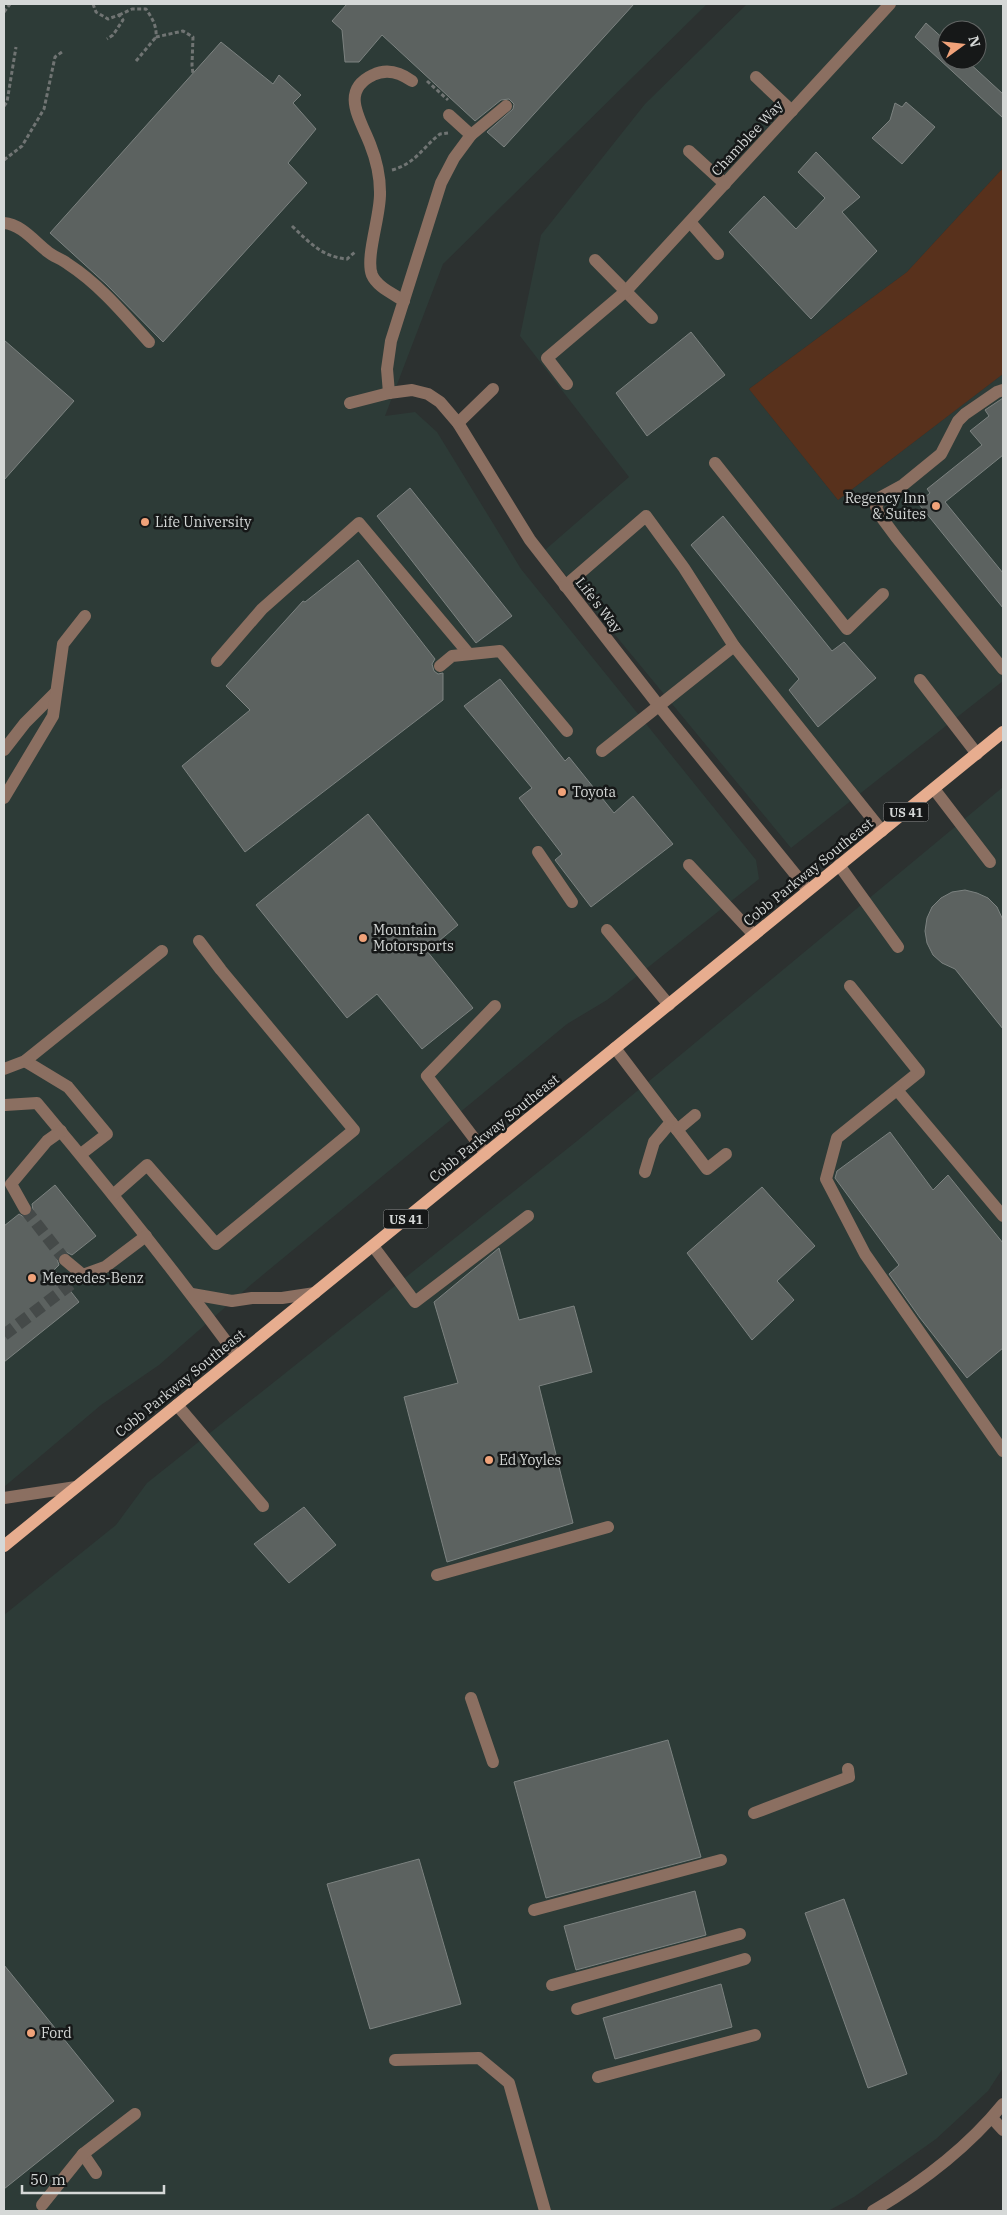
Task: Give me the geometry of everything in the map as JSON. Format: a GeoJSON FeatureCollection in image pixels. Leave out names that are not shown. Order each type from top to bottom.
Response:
{"type":"FeatureCollection","features":[{"type":"Feature","properties":{"kind":"main road","name":"Cobb Parkway Southeast"},"geometry":{"type":"LineString","coordinates":[[4,1544],[1003,732]]}},
{"type":"Feature","properties":{"kind":"street","name":"Chamblee Way"},"geometry":{"type":"LineString","coordinates":[[567,384],[547,358],[626,291],[890,4]]}},
{"type":"Feature","properties":{"kind":"street"},"geometry":{"type":"LineString","coordinates":[[404,301],[375,280],[370,266],[379,212],[380,191],[378,172],[371,146],[355,111],[357,91],[364,82],[380,73],[400,74],[412,81]]}},
{"type":"Feature","properties":{"kind":"street"},"geometry":{"type":"LineString","coordinates":[[756,77],[792,111]]}},
{"type":"Feature","properties":{"kind":"street"},"geometry":{"type":"LineString","coordinates":[[389,393],[387,369],[391,341],[441,183],[468,134],[506,106]]}},
{"type":"Feature","properties":{"kind":"street"},"geometry":{"type":"LineString","coordinates":[[449,116],[468,134]]}},
{"type":"Feature","properties":{"kind":"street"},"geometry":{"type":"LineString","coordinates":[[689,151],[725,184]]}},
{"type":"Feature","properties":{"kind":"street"},"geometry":{"type":"LineString","coordinates":[[690,222],[718,254]]}},
{"type":"Feature","properties":{"kind":"street"},"geometry":{"type":"LineString","coordinates":[[4,223],[19,228],[48,253],[67,262],[116,304],[149,342]]}},
{"type":"Feature","properties":{"kind":"street"},"geometry":{"type":"LineString","coordinates":[[595,260],[652,318]]}},
{"type":"Feature","properties":{"kind":"street"},"geometry":{"type":"LineString","coordinates":[[458,423],[493,389]]}},
{"type":"Feature","properties":{"kind":"street","name":"Life's Way"},"geometry":{"type":"LineString","coordinates":[[350,403],[389,393],[412,390],[428,394],[440,402],[458,423],[530,540],[659,706],[808,890]]}},
{"type":"Feature","properties":{"kind":"street"},"geometry":{"type":"LineString","coordinates":[[1003,390],[964,414],[958,421],[941,454],[902,485],[881,498],[876,507],[896,537],[1003,669]]}},
{"type":"Feature","properties":{"kind":"street"},"geometry":{"type":"LineString","coordinates":[[715,463],[847,629],[883,594]]}},
{"type":"Feature","properties":{"kind":"street"},"geometry":{"type":"LineString","coordinates":[[565,586],[646,516],[684,568],[734,646],[882,831]]}},
{"type":"Feature","properties":{"kind":"street"},"geometry":{"type":"LineString","coordinates":[[217,661],[262,609],[359,523],[469,654]]}},
{"type":"Feature","properties":{"kind":"street"},"geometry":{"type":"LineString","coordinates":[[4,798],[53,716],[63,644],[85,616]]}},
{"type":"Feature","properties":{"kind":"street"},"geometry":{"type":"LineString","coordinates":[[602,751],[734,646]]}},
{"type":"Feature","properties":{"kind":"street"},"geometry":{"type":"LineString","coordinates":[[440,666],[452,656],[500,651],[567,731]]}},
{"type":"Feature","properties":{"kind":"street"},"geometry":{"type":"LineString","coordinates":[[920,680],[977,754]]}},
{"type":"Feature","properties":{"kind":"street"},"geometry":{"type":"LineString","coordinates":[[4,750],[25,723],[56,692]]}},
{"type":"Feature","properties":{"kind":"street"},"geometry":{"type":"LineString","coordinates":[[934,789],[990,862]]}},
{"type":"Feature","properties":{"kind":"street"},"geometry":{"type":"LineString","coordinates":[[538,852],[572,902]]}},
{"type":"Feature","properties":{"kind":"street"},"geometry":{"type":"LineString","coordinates":[[688,865],[754,935]]}},
{"type":"Feature","properties":{"kind":"street"},"geometry":{"type":"LineString","coordinates":[[839,865],[898,947]]}},
{"type":"Feature","properties":{"kind":"street"},"geometry":{"type":"LineString","coordinates":[[607,930],[669,1005]]}},
{"type":"Feature","properties":{"kind":"street"},"geometry":{"type":"LineString","coordinates":[[113,1195],[147,1165],[216,1244],[354,1130],[199,941]]}},
{"type":"Feature","properties":{"kind":"street"},"geometry":{"type":"LineString","coordinates":[[4,1069],[25,1061],[162,951]]}},
{"type":"Feature","properties":{"kind":"street"},"geometry":{"type":"LineString","coordinates":[[850,986],[919,1072],[837,1138],[826,1179],[865,1254],[1003,1452]]}},
{"type":"Feature","properties":{"kind":"street"},"geometry":{"type":"LineString","coordinates":[[486,1154],[427,1076],[496,1006]]}},
{"type":"Feature","properties":{"kind":"street"},"geometry":{"type":"LineString","coordinates":[[615,1048],[707,1169],[726,1154]]}},
{"type":"Feature","properties":{"kind":"street"},"geometry":{"type":"LineString","coordinates":[[25,1061],[68,1087],[107,1134],[81,1154]]}},
{"type":"Feature","properties":{"kind":"street"},"geometry":{"type":"LineString","coordinates":[[897,1090],[1003,1216]]}},
{"type":"Feature","properties":{"kind":"street"},"geometry":{"type":"LineString","coordinates":[[5,1105],[37,1103],[81,1154],[192,1294],[237,1356]]}},
{"type":"Feature","properties":{"kind":"street"},"geometry":{"type":"LineString","coordinates":[[645,1172],[654,1142],[674,1126],[695,1115]]}},
{"type":"Feature","properties":{"kind":"street"},"geometry":{"type":"LineString","coordinates":[[25,1209],[11,1184],[47,1141],[61,1131]]}},
{"type":"Feature","properties":{"kind":"street"},"geometry":{"type":"LineString","coordinates":[[373,1246],[415,1302],[528,1216]]}},
{"type":"Feature","properties":{"kind":"street"},"geometry":{"type":"LineString","coordinates":[[65,1260],[83,1275],[105,1267],[146,1236]]}},
{"type":"Feature","properties":{"kind":"street"},"geometry":{"type":"LineString","coordinates":[[192,1294],[232,1301],[252,1298],[282,1298],[315,1293]]}},
{"type":"Feature","properties":{"kind":"street"},"geometry":{"type":"LineString","coordinates":[[177,1405],[263,1506]]}},
{"type":"Feature","properties":{"kind":"street"},"geometry":{"type":"LineString","coordinates":[[4,1498],[76,1487]]}},
{"type":"Feature","properties":{"kind":"street"},"geometry":{"type":"LineString","coordinates":[[437,1575],[608,1527]]}},
{"type":"Feature","properties":{"kind":"street"},"geometry":{"type":"LineString","coordinates":[[471,1698],[493,1762]]}},
{"type":"Feature","properties":{"kind":"street"},"geometry":{"type":"LineString","coordinates":[[754,1813],[849,1777],[848,1769]]}},
{"type":"Feature","properties":{"kind":"street"},"geometry":{"type":"LineString","coordinates":[[534,1910],[721,1860]]}},
{"type":"Feature","properties":{"kind":"street"},"geometry":{"type":"LineString","coordinates":[[552,1984],[740,1934]]}},
{"type":"Feature","properties":{"kind":"street"},"geometry":{"type":"LineString","coordinates":[[577,2009],[746,1959]]}},
{"type":"Feature","properties":{"kind":"street"},"geometry":{"type":"LineString","coordinates":[[598,2077],[755,2035]]}},
{"type":"Feature","properties":{"kind":"street"},"geometry":{"type":"LineString","coordinates":[[396,2060],[479,2058],[509,2083],[544,2211]]}},
{"type":"Feature","properties":{"kind":"street"},"geometry":{"type":"LineString","coordinates":[[873,2211],[917,2183],[976,2134],[1003,2104]]}},
{"type":"Feature","properties":{"kind":"street"},"geometry":{"type":"LineString","coordinates":[[42,2205],[83,2154],[135,2114]]}},
{"type":"Feature","properties":{"kind":"street"},"geometry":{"type":"LineString","coordinates":[[992,2118],[1003,2130]]}},
{"type":"Feature","properties":{"kind":"street"},"geometry":{"type":"LineString","coordinates":[[83,2154],[96,2172]]}},
{"type":"Feature","properties":{"kind":"path"},"geometry":{"type":"LineString","coordinates":[[4,12],[10,4]]}},
{"type":"Feature","properties":{"kind":"path"},"geometry":{"type":"LineString","coordinates":[[93,4],[96,12],[108,19],[132,9],[146,9],[157,30],[156,37],[136,61]]}},
{"type":"Feature","properties":{"kind":"path"},"geometry":{"type":"LineString","coordinates":[[107,39],[113,35],[123,20],[119,14]]}},
{"type":"Feature","properties":{"kind":"path"},"geometry":{"type":"LineString","coordinates":[[156,37],[183,31],[193,37],[192,65],[194,74]]}},
{"type":"Feature","properties":{"kind":"path"},"geometry":{"type":"LineString","coordinates":[[4,106],[7,102],[16,47]]}},
{"type":"Feature","properties":{"kind":"path"},"geometry":{"type":"LineString","coordinates":[[4,160],[22,146],[44,109],[55,57],[62,52]]}},
{"type":"Feature","properties":{"kind":"path"},"geometry":{"type":"LineString","coordinates":[[378,172],[406,165],[419,157],[440,134],[468,134]]}},
{"type":"Feature","properties":{"kind":"shaded area"},"geometry":{"type":"Polygon","coordinates":[[[4,4],[707,4],[443,264],[385,416],[415,412],[437,432],[521,569],[756,860],[759,879],[607,1000],[567,1024],[253,1283],[159,1365],[101,1405],[4,1487],[4,4]]]}},
{"type":"Feature","properties":{"kind":"shaded area"},"geometry":{"type":"Polygon","coordinates":[[[747,4],[1003,4],[1003,168],[907,272],[749,389],[838,500],[1003,374],[1003,681],[791,848],[545,550],[629,477],[520,336],[541,235],[645,104],[747,4]]]}},
{"type":"Feature","properties":{"kind":"shaded area"},"geometry":{"type":"Polygon","coordinates":[[[1003,168],[1003,374],[838,500],[749,389],[907,272],[1003,168]]]}},
{"type":"Feature","properties":{"kind":"shaded area"},"geometry":{"type":"Polygon","coordinates":[[[1003,787],[1003,2068],[988,2091],[936,2139],[854,2197],[828,2211],[4,2211],[4,1615],[116,1525],[147,1483],[577,1141],[1003,787]]]}},
{"type":"Feature","properties":{"kind":"building"},"geometry":{"type":"Polygon","coordinates":[[[347,4],[634,4],[504,147],[487,132],[513,109],[514,104],[509,99],[501,100],[475,121],[382,35],[359,62],[345,62],[342,30],[332,21],[347,4]]]}},
{"type":"Feature","properties":{"kind":"building"},"geometry":{"type":"Polygon","coordinates":[[[926,23],[937,33],[937,57],[915,37],[926,23]]]}},
{"type":"Feature","properties":{"kind":"building"},"geometry":{"type":"Polygon","coordinates":[[[221,42],[273,84],[279,75],[301,95],[293,103],[316,129],[288,163],[307,183],[163,342],[106,284],[50,233],[221,42]]]}},
{"type":"Feature","properties":{"kind":"building"},"geometry":{"type":"Polygon","coordinates":[[[951,70],[977,70],[1003,94],[1003,118],[951,70]]]}},
{"type":"Feature","properties":{"kind":"building"},"geometry":{"type":"Polygon","coordinates":[[[906,102],[935,127],[902,164],[872,138],[890,120],[895,103],[902,107],[906,102]]]}},
{"type":"Feature","properties":{"kind":"building"},"geometry":{"type":"Polygon","coordinates":[[[816,152],[860,197],[842,212],[877,251],[811,319],[729,232],[764,196],[796,229],[825,198],[798,172],[816,152]]]}},
{"type":"Feature","properties":{"kind":"building"},"geometry":{"type":"Polygon","coordinates":[[[691,332],[725,375],[647,436],[616,393],[691,332]]]}},
{"type":"Feature","properties":{"kind":"building"},"geometry":{"type":"Polygon","coordinates":[[[4,340],[74,401],[4,480],[4,340]]]}},
{"type":"Feature","properties":{"kind":"building","name":"Regency Inn & Suites"},"geometry":{"type":"Polygon","coordinates":[[[1003,398],[1003,455],[945,502],[1003,573],[1003,608],[918,503],[930,493],[927,489],[982,445],[970,431],[989,416],[985,410],[1003,398]]]}},
{"type":"Feature","properties":{"kind":"building"},"geometry":{"type":"Polygon","coordinates":[[[410,488],[512,616],[476,643],[377,516],[410,488]]]}},
{"type":"Feature","properties":{"kind":"building"},"geometry":{"type":"Polygon","coordinates":[[[723,516],[832,651],[844,642],[876,678],[818,727],[789,690],[799,679],[691,545],[723,516]]]}},
{"type":"Feature","properties":{"kind":"building"},"geometry":{"type":"Polygon","coordinates":[[[358,560],[435,659],[432,664],[434,671],[438,674],[443,673],[443,700],[245,852],[182,766],[250,710],[226,686],[303,601],[305,602],[358,560]]]}},
{"type":"Feature","properties":{"kind":"building","name":"Toyota"},"geometry":{"type":"Polygon","coordinates":[[[500,679],[565,761],[569,757],[614,813],[633,796],[673,844],[591,907],[555,860],[562,854],[519,798],[532,788],[464,706],[500,679]]]}},
{"type":"Feature","properties":{"kind":"building","name":"Mountain Motorsports"},"geometry":{"type":"Polygon","coordinates":[[[368,814],[458,925],[427,951],[473,1008],[422,1049],[377,994],[347,1018],[256,905],[368,814]]]}},
{"type":"Feature","properties":{"kind":"building"},"geometry":{"type":"Polygon","coordinates":[[[965,890],[988,898],[997,907],[1003,920],[1003,1029],[955,969],[942,963],[933,955],[927,943],[925,931],[927,918],[932,907],[941,898],[952,892],[965,890]]]}},
{"type":"Feature","properties":{"kind":"building"},"geometry":{"type":"Polygon","coordinates":[[[890,1132],[933,1190],[948,1175],[1003,1243],[1003,1348],[967,1378],[920,1318],[889,1274],[899,1265],[835,1178],[837,1171],[890,1132]]]}},
{"type":"Feature","properties":{"kind":"building","name":"Mercedes-Benz"},"geometry":{"type":"Polygon","coordinates":[[[55,1185],[96,1236],[72,1255],[66,1252],[59,1254],[57,1259],[59,1265],[54,1270],[79,1302],[4,1362],[4,1226],[19,1214],[24,1217],[29,1216],[33,1210],[32,1204],[55,1185]]]}},
{"type":"Feature","properties":{"kind":"building"},"geometry":{"type":"Polygon","coordinates":[[[762,1187],[815,1246],[777,1281],[794,1300],[752,1340],[687,1253],[762,1187]]]}},
{"type":"Feature","properties":{"kind":"building","name":"Ed Yoyles"},"geometry":{"type":"Polygon","coordinates":[[[499,1248],[519,1320],[574,1306],[592,1372],[539,1386],[573,1523],[447,1562],[404,1397],[458,1383],[434,1302],[499,1248]]]}},
{"type":"Feature","properties":{"kind":"building"},"geometry":{"type":"Polygon","coordinates":[[[304,1507],[336,1545],[289,1583],[254,1544],[304,1507]]]}},
{"type":"Feature","properties":{"kind":"building"},"geometry":{"type":"Polygon","coordinates":[[[668,1740],[701,1857],[546,1898],[514,1782],[668,1740]]]}},
{"type":"Feature","properties":{"kind":"building"},"geometry":{"type":"Polygon","coordinates":[[[419,1859],[461,2004],[370,2029],[327,1884],[419,1859]]]}},
{"type":"Feature","properties":{"kind":"building"},"geometry":{"type":"Polygon","coordinates":[[[695,1891],[706,1935],[576,1970],[564,1926],[695,1891]]]}},
{"type":"Feature","properties":{"kind":"building"},"geometry":{"type":"Polygon","coordinates":[[[844,1899],[907,2074],[868,2088],[805,1913],[844,1899]]]}},
{"type":"Feature","properties":{"kind":"building","name":"Ford"},"geometry":{"type":"Polygon","coordinates":[[[4,1965],[114,2101],[4,2189],[4,1965]]]}},
{"type":"Feature","properties":{"kind":"building"},"geometry":{"type":"Polygon","coordinates":[[[721,1984],[732,2027],[615,2059],[603,2018],[721,1984]]]}},
{"type":"Feature","properties":{"kind":"tunnel"},"geometry":{"type":"LineString","coordinates":[[25,1209],[65,1260]]}},
{"type":"Feature","properties":{"kind":"tunnel"},"geometry":{"type":"LineString","coordinates":[[4,1335],[83,1275]]}},
{"type":"Feature","properties":{"kind":"place","name":"Regency Inn & Suites"},"geometry":{"type":"Point","coordinates":[936,506]}},
{"type":"Feature","properties":{"kind":"place","name":"Life University"},"geometry":{"type":"Point","coordinates":[145,522]}},
{"type":"Feature","properties":{"kind":"place","name":"Toyota"},"geometry":{"type":"Point","coordinates":[562,792]}},
{"type":"Feature","properties":{"kind":"place","name":"Mountain Motorsports"},"geometry":{"type":"Point","coordinates":[363,938]}},
{"type":"Feature","properties":{"kind":"place","name":"Mercedes-Benz"},"geometry":{"type":"Point","coordinates":[32,1278]}},
{"type":"Feature","properties":{"kind":"place","name":"Ed Yoyles"},"geometry":{"type":"Point","coordinates":[489,1460]}},
{"type":"Feature","properties":{"kind":"place","name":"Ford"},"geometry":{"type":"Point","coordinates":[31,2033]}}]}
